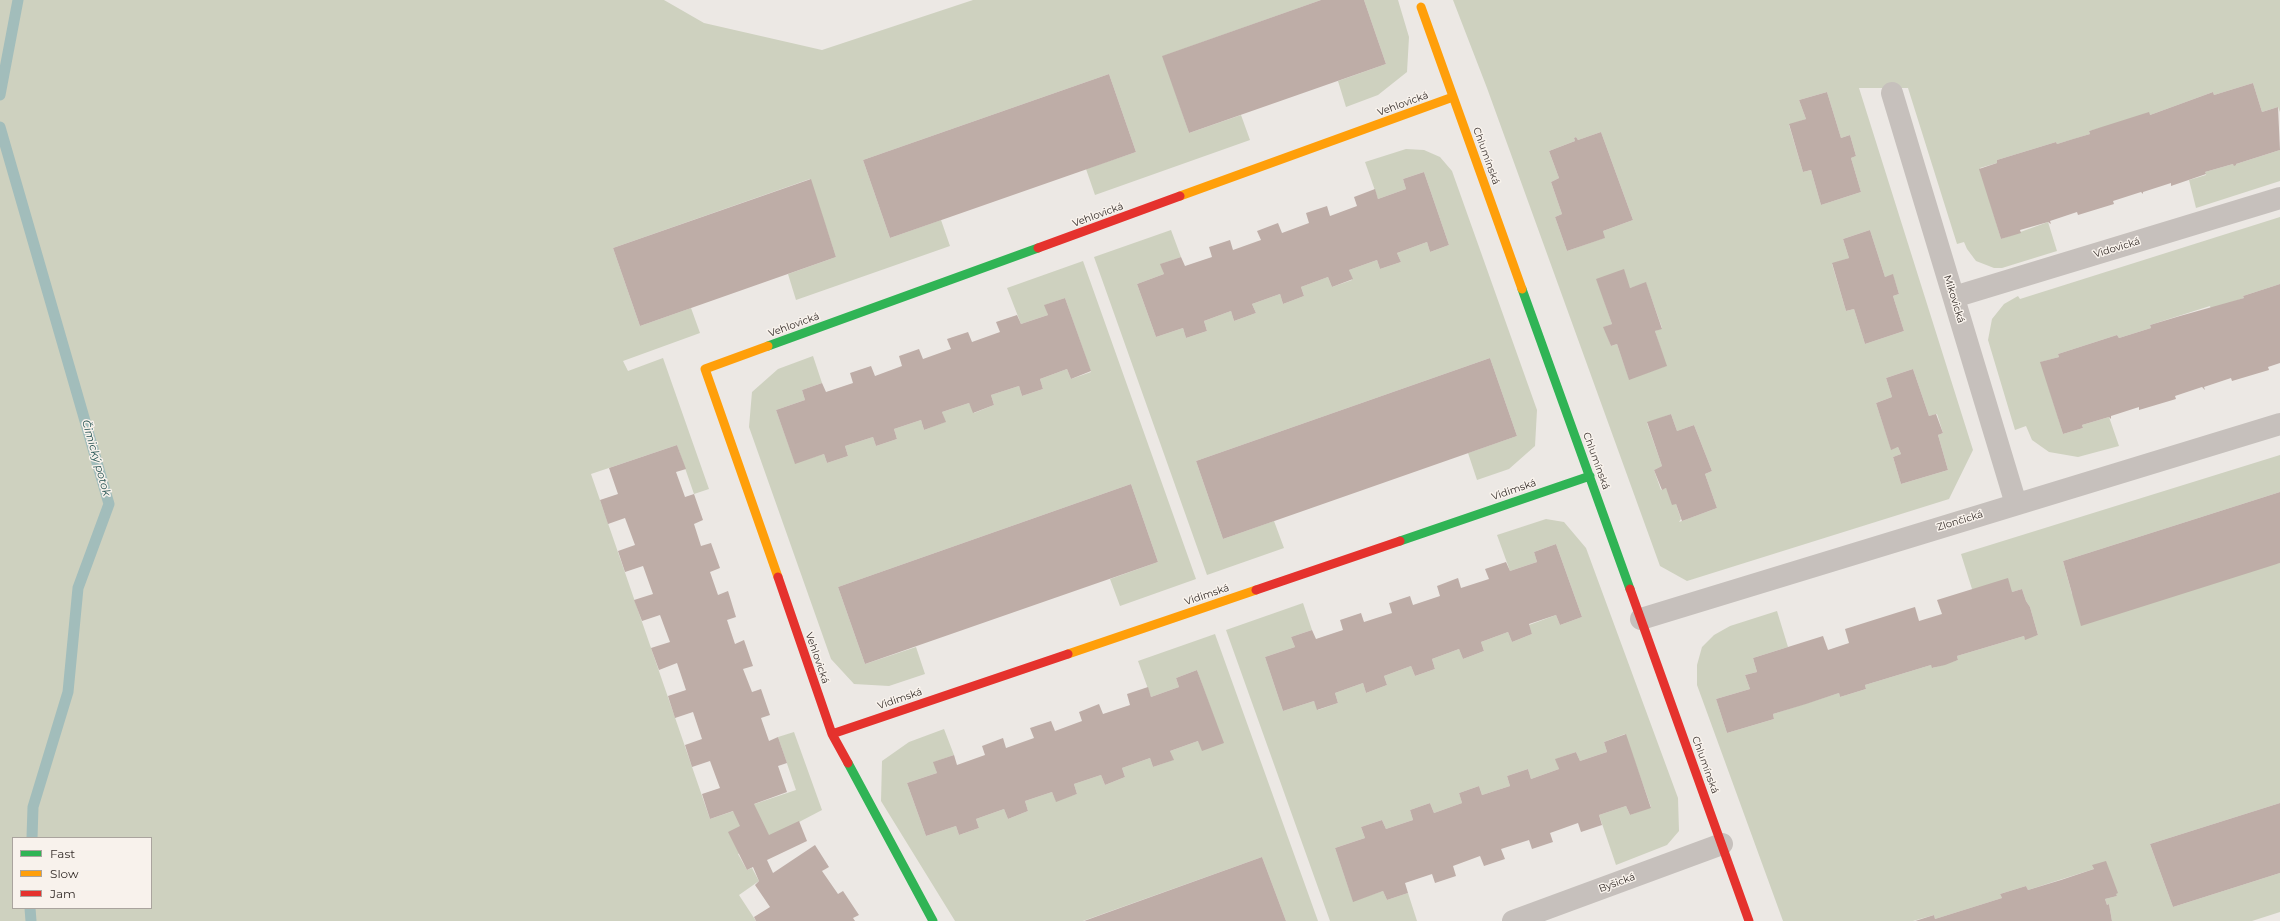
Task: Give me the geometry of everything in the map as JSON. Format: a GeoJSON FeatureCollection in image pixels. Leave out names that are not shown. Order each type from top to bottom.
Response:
{"type":"FeatureCollection","features":[{"type":"Feature","properties":{"kind":"street","name":"Chlumínská"},"geometry":{"type":"LineString","coordinates":[[1421,7],[1749,921]]}},
{"type":"Feature","properties":{"kind":"street","name":"Mikovická"},"geometry":{"type":"LineString","coordinates":[[1892,93],[2016,504]]}},
{"type":"Feature","properties":{"kind":"street","name":"Vehlovická"},"geometry":{"type":"LineString","coordinates":[[933,921],[832,734],[705,369],[1453,97]]}},
{"type":"Feature","properties":{"kind":"street","name":"Vidovická"},"geometry":{"type":"LineString","coordinates":[[1954,298],[2280,198]]}},
{"type":"Feature","properties":{"kind":"street","name":"Zlončická"},"geometry":{"type":"LineString","coordinates":[[1641,618],[2280,424]]}},
{"type":"Feature","properties":{"kind":"street","name":"Vidimská"},"geometry":{"type":"LineString","coordinates":[[832,734],[1590,476]]}},
{"type":"Feature","properties":{"kind":"street","name":"Byšická"},"geometry":{"type":"LineString","coordinates":[[1513,921],[1722,844]]}},
{"type":"Feature","properties":{"kind":"green space"},"geometry":{"type":"Polygon","coordinates":[[[0,0],[664,0],[704,23],[822,50],[973,0],[1321,0],[1163,56],[1189,133],[1241,115],[1250,140],[1095,195],[1086,169],[1136,152],[1109,74],[863,160],[890,238],[941,220],[950,246],[796,300],[788,274],[836,257],[810,179],[613,248],[640,326],[691,308],[700,333],[623,361],[628,371],[663,358],[709,489],[694,494],[677,445],[591,474],[710,819],[796,790],[778,737],[794,732],[822,810],[738,854],[747,870],[752,868],[759,881],[739,895],[756,921],[0,921],[0,0]]]}},
{"type":"Feature","properties":{"kind":"green space"},"geometry":{"type":"Polygon","coordinates":[[[1364,0],[1398,0],[1409,37],[1407,72],[1378,95],[1346,107],[1338,81],[1386,64],[1364,0]]]}},
{"type":"Feature","properties":{"kind":"green space"},"geometry":{"type":"Polygon","coordinates":[[[1453,0],[2280,0],[2280,112],[2278,107],[2262,112],[2253,83],[2214,95],[2213,92],[2150,115],[2089,131],[2090,134],[2057,144],[2056,142],[1997,160],[1997,163],[1980,168],[2001,239],[2048,222],[2057,251],[2002,268],[1994,268],[1976,261],[1967,249],[1964,242],[1957,244],[1908,88],[1859,88],[1973,450],[1949,499],[1687,581],[1660,566],[1487,88],[1453,0]],[[1827,92],[1799,100],[1806,119],[1789,125],[1803,172],[1811,170],[1821,205],[1861,192],[1851,158],[1856,156],[1850,135],[1841,138],[1827,92]],[[1601,132],[1578,140],[1576,137],[1574,138],[1575,141],[1549,151],[1559,178],[1551,182],[1562,214],[1555,217],[1567,251],[1604,238],[1603,231],[1633,220],[1601,132]],[[1870,230],[1843,239],[1849,258],[1832,264],[1846,311],[1854,309],[1865,344],[1904,331],[1893,296],[1899,294],[1893,275],[1885,277],[1870,230]],[[1597,279],[1612,324],[1604,327],[1611,346],[1617,344],[1629,379],[1666,366],[1655,331],[1662,328],[1646,283],[1630,288],[1597,279]],[[1913,369],[1886,378],[1892,397],[1876,403],[1891,449],[1898,447],[1901,454],[1893,457],[1901,484],[1948,470],[1938,435],[1943,433],[1937,414],[1929,416],[1913,369]],[[1671,414],[1647,423],[1662,466],[1654,470],[1661,490],[1666,488],[1676,504],[1681,519],[1679,522],[1717,508],[1705,474],[1712,471],[1694,425],[1677,431],[1671,414]]]}},
{"type":"Feature","properties":{"kind":"green space"},"geometry":{"type":"Polygon","coordinates":[[[1406,149],[1424,150],[1440,157],[1452,171],[1537,410],[1535,446],[1509,469],[1477,480],[1468,453],[1517,436],[1490,358],[1196,461],[1223,539],[1274,521],[1284,548],[1207,575],[1094,257],[1171,230],[1181,257],[1161,264],[1164,274],[1137,284],[1156,337],[1183,328],[1186,338],[1207,331],[1204,321],[1231,311],[1234,321],[1256,313],[1252,304],[1280,294],[1283,304],[1304,296],[1301,287],[1328,277],[1332,287],[1352,280],[1349,270],[1377,260],[1380,269],[1401,262],[1397,253],[1427,242],[1430,252],[1449,245],[1424,172],[1403,179],[1406,189],[1378,199],[1365,162],[1406,149]]]}},
{"type":"Feature","properties":{"kind":"green space"},"geometry":{"type":"Polygon","coordinates":[[[2280,150],[2280,181],[2196,208],[2189,180],[2206,175],[2205,172],[2233,164],[2236,165],[2280,150]]]}},
{"type":"Feature","properties":{"kind":"green space"},"geometry":{"type":"Polygon","coordinates":[[[2280,217],[2280,284],[2243,296],[2244,298],[2211,309],[2210,306],[2150,325],[2151,328],[2119,338],[2117,335],[2058,354],[2059,357],[2041,362],[2063,434],[2083,428],[2082,425],[2109,417],[2119,446],[2078,457],[2049,452],[2032,440],[2026,426],[2015,430],[1988,340],[1992,319],[2004,304],[2018,296],[2020,299],[2280,217]]]}},
{"type":"Feature","properties":{"kind":"green space"},"geometry":{"type":"Polygon","coordinates":[[[1083,261],[1196,579],[1120,606],[1110,579],[1158,562],[1131,484],[838,587],[865,664],[916,647],[925,674],[889,686],[854,684],[831,659],[749,427],[752,392],[778,369],[813,356],[822,383],[802,390],[805,400],[776,410],[795,463],[824,454],[827,463],[848,456],[845,446],[873,437],[876,446],[897,439],[894,429],[921,420],[924,430],[945,422],[942,412],[969,403],[974,413],[994,405],[991,395],[1019,386],[1022,396],[1043,389],[1040,379],[1067,369],[1071,379],[1091,372],[1065,298],[1045,305],[1048,315],[1021,324],[1007,288],[1083,261]]]}},
{"type":"Feature","properties":{"kind":"green space"},"geometry":{"type":"Polygon","coordinates":[[[2280,455],[2280,492],[2063,561],[2072,594],[2280,563],[2280,803],[2150,844],[2173,907],[2280,873],[2280,912],[2252,921],[2112,921],[2109,904],[2107,905],[2105,899],[2117,896],[2092,866],[2094,869],[2028,890],[2026,886],[2000,894],[2002,898],[1935,919],[1934,915],[1913,921],[1783,921],[1697,685],[1697,665],[1702,647],[1714,635],[1730,626],[1777,611],[1788,647],[1753,658],[1757,672],[1745,675],[1750,689],[1716,699],[1727,733],[1774,719],[1773,714],[1839,693],[1840,697],[1866,689],[1865,685],[1931,665],[1933,668],[1958,660],[1957,656],[2024,636],[2025,639],[2038,635],[2030,607],[2026,601],[2022,589],[2012,592],[1972,589],[1961,554],[2280,455]]]}},
{"type":"Feature","properties":{"kind":"green space"},"geometry":{"type":"Polygon","coordinates":[[[1546,519],[1564,522],[1586,548],[1678,798],[1679,831],[1667,845],[1616,865],[1599,815],[1626,806],[1630,815],[1651,807],[1625,734],[1604,742],[1607,752],[1580,761],[1576,752],[1556,759],[1559,769],[1531,779],[1528,769],[1507,776],[1510,786],[1482,795],[1479,786],[1459,793],[1462,803],[1434,813],[1430,803],[1410,810],[1413,820],[1386,829],[1382,820],[1361,827],[1365,838],[1335,848],[1353,901],[1383,891],[1387,900],[1408,893],[1417,921],[1330,921],[1226,630],[1303,603],[1312,630],[1291,637],[1295,647],[1265,657],[1283,711],[1314,701],[1318,710],[1338,703],[1335,693],[1363,683],[1366,693],[1387,685],[1384,676],[1411,666],[1415,676],[1435,669],[1432,659],[1459,649],[1463,659],[1484,651],[1481,642],[1508,632],[1512,642],[1532,634],[1529,625],[1556,615],[1560,625],[1582,617],[1556,544],[1534,552],[1537,562],[1510,571],[1497,535],[1546,519]]]}},
{"type":"Feature","properties":{"kind":"green space"},"geometry":{"type":"Polygon","coordinates":[[[1215,634],[1318,921],[1286,921],[1262,857],[1083,921],[955,921],[881,801],[882,761],[909,742],[944,729],[954,755],[934,762],[937,773],[907,783],[926,836],[956,826],[959,835],[979,828],[976,819],[1004,809],[1008,819],[1028,811],[1025,801],[1052,792],[1056,801],[1077,794],[1074,784],[1101,775],[1105,785],[1125,777],[1122,768],[1150,758],[1153,767],[1173,760],[1170,751],[1198,741],[1223,743],[1197,670],[1176,678],[1179,687],[1151,697],[1138,661],[1215,634]]]}},
{"type":"Feature","properties":{"kind":"building"},"geometry":{"type":"Polygon","coordinates":[[[1321,0],[1364,0],[1386,64],[1189,133],[1162,56],[1321,0]]]}},
{"type":"Feature","properties":{"kind":"building"},"geometry":{"type":"Polygon","coordinates":[[[1109,74],[1136,152],[890,238],[863,160],[1109,74]]]}},
{"type":"Feature","properties":{"kind":"building"},"geometry":{"type":"Polygon","coordinates":[[[2253,83],[2262,112],[2278,107],[2280,150],[2236,164],[2234,166],[2233,164],[2205,172],[2206,174],[2171,186],[2171,183],[2143,192],[2143,194],[2141,192],[2113,201],[2114,204],[2078,215],[2077,212],[2050,221],[2051,224],[2048,222],[2020,230],[2021,233],[2001,239],[1979,169],[1997,163],[1997,160],[2056,142],[2057,144],[2090,134],[2089,131],[2149,112],[2150,115],[2213,92],[2214,95],[2253,83]]]}},
{"type":"Feature","properties":{"kind":"building"},"geometry":{"type":"Polygon","coordinates":[[[1827,92],[1841,138],[1850,135],[1856,156],[1851,158],[1861,192],[1821,205],[1811,170],[1803,172],[1789,124],[1806,119],[1799,100],[1827,92]]]}},
{"type":"Feature","properties":{"kind":"building"},"geometry":{"type":"Polygon","coordinates":[[[1601,132],[1633,220],[1603,231],[1605,238],[1567,251],[1555,217],[1562,214],[1551,182],[1559,178],[1549,151],[1575,141],[1574,138],[1576,137],[1578,140],[1601,132]]]}},
{"type":"Feature","properties":{"kind":"building"},"geometry":{"type":"Polygon","coordinates":[[[1424,172],[1449,245],[1430,252],[1427,242],[1397,253],[1401,262],[1380,269],[1377,260],[1349,270],[1353,279],[1332,287],[1328,277],[1301,287],[1304,296],[1283,304],[1280,294],[1252,304],[1256,313],[1234,321],[1231,311],[1204,321],[1207,331],[1186,338],[1183,328],[1156,337],[1137,284],[1164,274],[1160,264],[1181,257],[1185,266],[1212,257],[1209,247],[1230,240],[1233,250],[1261,240],[1257,231],[1278,223],[1282,233],[1309,223],[1306,213],[1327,206],[1330,216],[1357,206],[1354,197],[1375,189],[1378,199],[1406,189],[1403,179],[1424,172]]]}},
{"type":"Feature","properties":{"kind":"building"},"geometry":{"type":"Polygon","coordinates":[[[811,179],[836,257],[640,326],[613,248],[811,179]]]}},
{"type":"Feature","properties":{"kind":"building"},"geometry":{"type":"Polygon","coordinates":[[[1870,230],[1885,277],[1893,274],[1899,294],[1893,296],[1904,331],[1865,344],[1854,309],[1846,311],[1832,263],[1849,258],[1843,239],[1870,230]]]}},
{"type":"Feature","properties":{"kind":"building"},"geometry":{"type":"Polygon","coordinates":[[[1624,269],[1630,288],[1646,282],[1662,329],[1655,331],[1667,366],[1629,380],[1617,344],[1611,346],[1603,327],[1612,324],[1596,279],[1624,269]]]}},
{"type":"Feature","properties":{"kind":"building"},"geometry":{"type":"Polygon","coordinates":[[[2280,284],[2280,363],[2268,367],[2269,370],[2232,381],[2231,378],[2204,387],[2205,390],[2202,387],[2175,396],[2176,399],[2139,410],[2139,407],[2111,416],[2111,419],[2109,417],[2082,425],[2083,428],[2063,434],[2040,362],[2059,357],[2058,354],[2117,335],[2119,338],[2151,328],[2150,325],[2244,298],[2243,296],[2280,284]]]}},
{"type":"Feature","properties":{"kind":"building"},"geometry":{"type":"Polygon","coordinates":[[[1065,298],[1091,371],[1071,379],[1067,369],[1040,379],[1043,389],[1022,396],[1019,386],[991,395],[994,405],[973,413],[969,403],[942,412],[946,422],[924,430],[921,420],[894,429],[897,439],[876,446],[873,437],[845,446],[848,456],[827,463],[824,454],[795,464],[776,410],[805,400],[802,390],[822,383],[826,392],[853,383],[850,373],[871,366],[875,376],[902,366],[899,356],[919,349],[923,359],[951,349],[947,339],[968,332],[972,342],[1000,332],[996,322],[1017,315],[1021,324],[1048,315],[1044,305],[1065,298]]]}},
{"type":"Feature","properties":{"kind":"building"},"geometry":{"type":"Polygon","coordinates":[[[1490,358],[1517,436],[1223,539],[1196,461],[1490,358]]]}},
{"type":"Feature","properties":{"kind":"building"},"geometry":{"type":"Polygon","coordinates":[[[1913,369],[1929,416],[1936,414],[1943,433],[1938,435],[1948,470],[1901,484],[1893,457],[1901,454],[1898,447],[1891,450],[1876,403],[1892,397],[1886,378],[1913,369]]]}},
{"type":"Feature","properties":{"kind":"building"},"geometry":{"type":"Polygon","coordinates":[[[1671,414],[1677,431],[1694,425],[1712,471],[1705,474],[1717,508],[1682,521],[1676,504],[1672,505],[1666,488],[1662,490],[1654,470],[1662,466],[1647,422],[1671,414]]]}},
{"type":"Feature","properties":{"kind":"building"},"geometry":{"type":"Polygon","coordinates":[[[677,445],[686,469],[676,472],[685,497],[694,494],[703,520],[694,524],[701,546],[711,543],[720,568],[710,572],[718,595],[728,591],[736,617],[727,620],[735,644],[744,640],[753,666],[743,669],[752,692],[761,689],[770,715],[761,718],[769,741],[778,737],[787,763],[778,766],[787,792],[754,804],[769,835],[799,821],[807,841],[767,860],[773,873],[815,845],[829,867],[822,871],[838,894],[843,891],[859,915],[853,918],[855,921],[756,921],[754,917],[770,907],[755,885],[759,881],[753,867],[747,870],[728,832],[740,826],[733,811],[710,819],[702,794],[720,788],[710,761],[692,767],[685,745],[702,739],[693,712],[675,718],[668,696],[686,690],[677,663],[659,670],[651,648],[670,642],[660,615],[642,621],[634,600],[653,594],[643,566],[625,572],[618,551],[635,545],[625,518],[608,524],[600,500],[618,494],[609,468],[677,445]]]}},
{"type":"Feature","properties":{"kind":"building"},"geometry":{"type":"Polygon","coordinates":[[[1131,484],[1158,562],[865,664],[838,587],[1131,484]]]}},
{"type":"Feature","properties":{"kind":"building"},"geometry":{"type":"Polygon","coordinates":[[[2280,492],[2280,563],[2081,626],[2063,561],[2280,492]]]}},
{"type":"Feature","properties":{"kind":"building"},"geometry":{"type":"Polygon","coordinates":[[[1556,544],[1582,617],[1560,625],[1556,615],[1529,624],[1532,634],[1512,642],[1508,632],[1481,642],[1484,651],[1463,659],[1459,649],[1432,659],[1435,669],[1415,676],[1411,666],[1384,676],[1387,685],[1366,693],[1363,683],[1335,693],[1338,703],[1317,710],[1314,701],[1283,711],[1265,657],[1295,647],[1291,637],[1312,630],[1316,639],[1343,630],[1340,620],[1361,613],[1364,622],[1392,613],[1389,603],[1410,596],[1413,605],[1440,596],[1437,586],[1458,578],[1461,588],[1489,579],[1485,569],[1506,562],[1510,571],[1537,562],[1534,552],[1556,544]]]}},
{"type":"Feature","properties":{"kind":"building"},"geometry":{"type":"Polygon","coordinates":[[[2008,578],[2012,592],[2022,589],[2026,601],[2030,607],[2038,635],[2025,640],[2024,636],[1957,656],[1958,660],[1945,665],[1932,668],[1931,665],[1865,685],[1866,689],[1840,697],[1839,693],[1773,714],[1774,719],[1727,733],[1716,699],[1750,689],[1745,675],[1757,672],[1753,658],[1823,636],[1828,650],[1849,643],[1845,629],[1915,607],[1919,621],[1942,614],[1937,600],[2008,578]]]}},
{"type":"Feature","properties":{"kind":"building"},"geometry":{"type":"Polygon","coordinates":[[[1197,670],[1224,743],[1202,751],[1198,741],[1170,751],[1174,760],[1153,767],[1150,758],[1122,768],[1125,777],[1105,785],[1101,775],[1074,784],[1077,794],[1056,802],[1052,792],[1025,801],[1028,811],[1008,819],[1004,809],[976,819],[979,828],[959,835],[956,826],[926,836],[907,783],[937,773],[933,762],[954,755],[957,765],[985,755],[982,746],[1003,738],[1006,748],[1034,738],[1030,728],[1051,721],[1055,731],[1082,721],[1079,712],[1099,704],[1103,714],[1130,705],[1127,694],[1148,687],[1151,697],[1179,687],[1176,678],[1197,670]]]}},
{"type":"Feature","properties":{"kind":"building"},"geometry":{"type":"Polygon","coordinates":[[[1626,734],[1651,808],[1630,815],[1626,806],[1599,815],[1602,825],[1581,832],[1578,823],[1550,833],[1553,842],[1532,849],[1529,840],[1501,849],[1505,859],[1484,866],[1480,856],[1453,866],[1456,876],[1435,883],[1432,874],[1405,883],[1408,893],[1387,900],[1383,891],[1353,902],[1335,848],[1365,838],[1361,827],[1382,820],[1386,829],[1413,820],[1410,810],[1430,803],[1434,813],[1462,803],[1459,793],[1479,786],[1482,795],[1510,786],[1507,776],[1528,769],[1531,779],[1559,769],[1555,759],[1576,752],[1580,761],[1607,752],[1604,742],[1626,734]]]}},
{"type":"Feature","properties":{"kind":"building"},"geometry":{"type":"Polygon","coordinates":[[[2280,803],[2280,873],[2173,907],[2150,844],[2280,803]]]}},
{"type":"Feature","properties":{"kind":"building"},"geometry":{"type":"Polygon","coordinates":[[[1262,857],[1286,921],[1084,921],[1262,857]]]}},
{"type":"Feature","properties":{"kind":"building"},"geometry":{"type":"Polygon","coordinates":[[[2106,861],[2118,893],[2116,894],[2117,896],[2105,899],[2107,905],[2109,904],[2112,921],[1915,921],[1934,915],[1935,919],[2002,898],[2000,894],[2026,886],[2028,890],[2061,880],[2094,869],[2092,865],[2106,861]]]}},
{"type":"Feature","properties":{"kind":"waterway","name":"Čimický potok"},"geometry":{"type":"LineString","coordinates":[[0,95],[18,0]]}},
{"type":"Feature","properties":{"kind":"waterway","name":"Čimický potok"},"geometry":{"type":"LineString","coordinates":[[0,127],[109,504],[78,588],[68,692],[33,807],[32,837]]}},
{"type":"Feature","properties":{"kind":"waterway","name":"Čimický potok"},"geometry":{"type":"LineString","coordinates":[[30,909],[31,921]]}},
{"type":"Feature","properties":{"kind":"traffic: fast"},"geometry":{"type":"LineString","coordinates":[[768,346],[1038,248]]}},
{"type":"Feature","properties":{"kind":"traffic: fast"},"geometry":{"type":"LineString","coordinates":[[1522,289],[1630,589]]}},
{"type":"Feature","properties":{"kind":"traffic: fast"},"geometry":{"type":"LineString","coordinates":[[1400,541],[1590,476]]}},
{"type":"Feature","properties":{"kind":"traffic: fast"},"geometry":{"type":"LineString","coordinates":[[848,763],[933,921]]}},
{"type":"Feature","properties":{"kind":"traffic: slow"},"geometry":{"type":"LineString","coordinates":[[1421,7],[1522,289]]}},
{"type":"Feature","properties":{"kind":"traffic: slow"},"geometry":{"type":"LineString","coordinates":[[1180,196],[1453,97]]}},
{"type":"Feature","properties":{"kind":"traffic: slow"},"geometry":{"type":"LineString","coordinates":[[768,346],[705,369],[778,577]]}},
{"type":"Feature","properties":{"kind":"traffic: slow"},"geometry":{"type":"LineString","coordinates":[[1068,654],[1256,590]]}},
{"type":"Feature","properties":{"kind":"traffic: jam"},"geometry":{"type":"LineString","coordinates":[[1038,248],[1180,196]]}},
{"type":"Feature","properties":{"kind":"traffic: jam"},"geometry":{"type":"LineString","coordinates":[[1256,590],[1400,541]]}},
{"type":"Feature","properties":{"kind":"traffic: jam"},"geometry":{"type":"LineString","coordinates":[[778,577],[832,734],[848,763]]}},
{"type":"Feature","properties":{"kind":"traffic: jam"},"geometry":{"type":"LineString","coordinates":[[1630,589],[1749,921]]}},
{"type":"Feature","properties":{"kind":"traffic: jam"},"geometry":{"type":"LineString","coordinates":[[832,734],[1068,654]]}}]}
